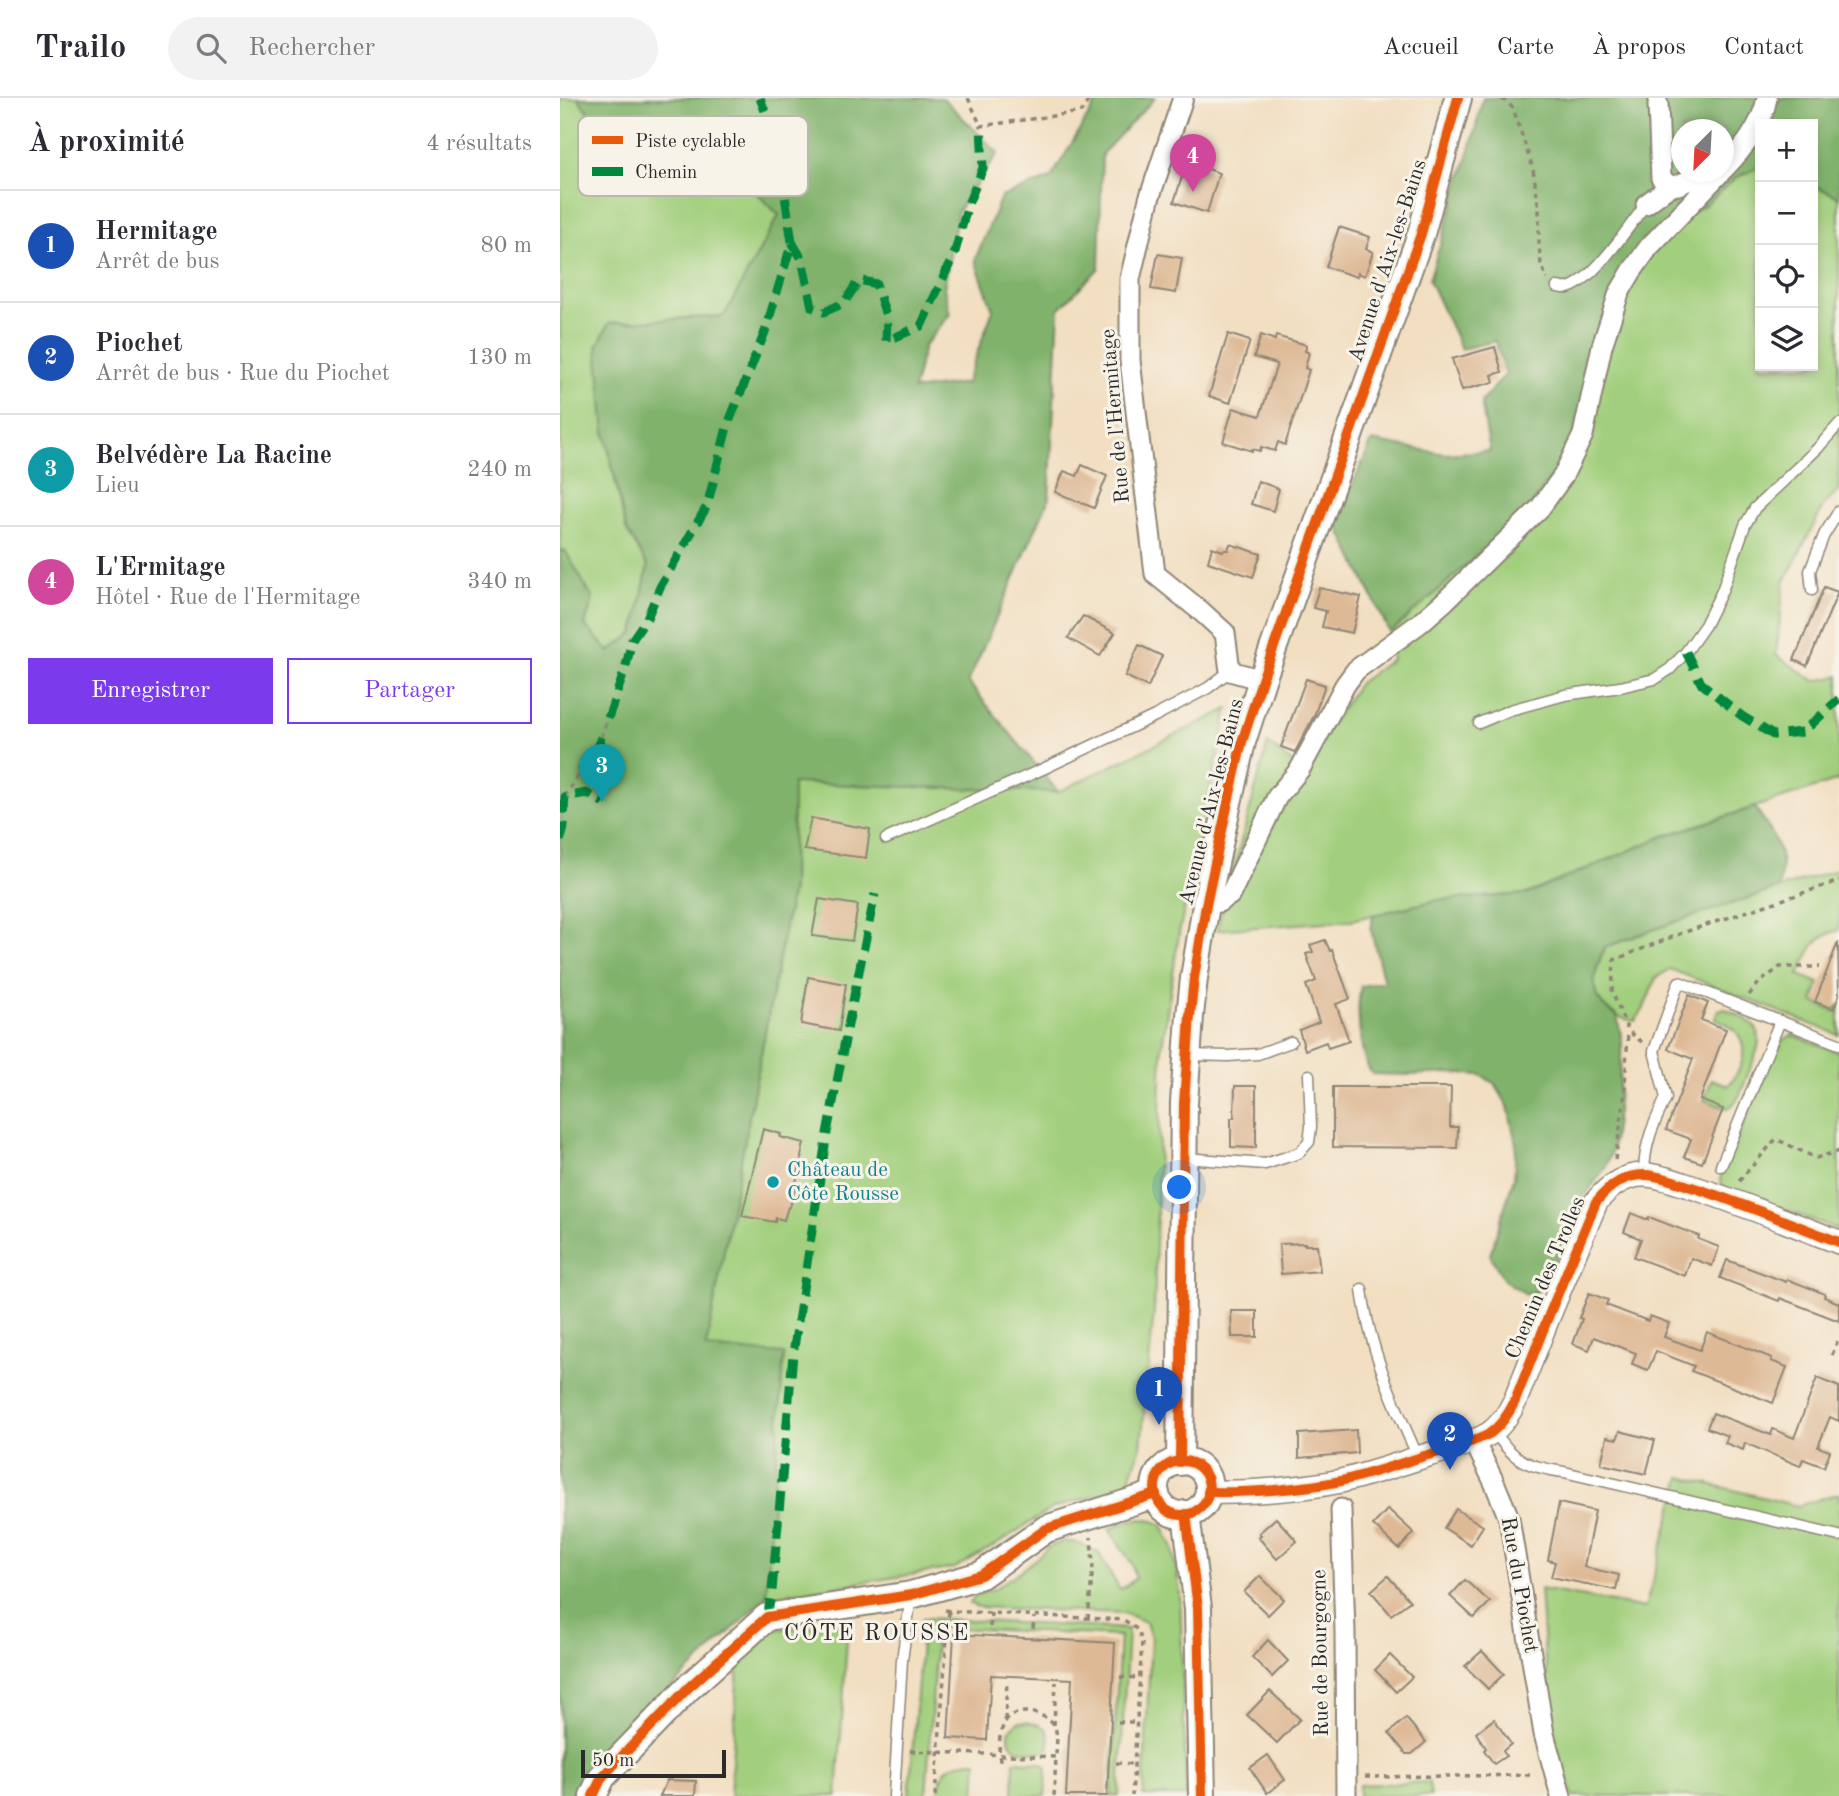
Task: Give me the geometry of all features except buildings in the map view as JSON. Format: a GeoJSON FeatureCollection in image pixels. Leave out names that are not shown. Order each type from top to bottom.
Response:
{"type":"FeatureCollection","features":[{"type":"Feature","properties":{"kind":"main road","name":"Avenue d'Aix-les-Bains"},"geometry":{"type":"LineString","coordinates":[[1180,1462],[1184,1103],[1194,978],[1206,905],[1242,742],[1421,234],[1458,98]]}},
{"type":"Feature","properties":{"kind":"main road"},"geometry":{"type":"LineString","coordinates":[[1180,1462],[1196,1465],[1207,1479],[1208,1492],[1204,1504],[1197,1510],[1186,1514],[1172,1513],[1159,1502],[1156,1494],[1158,1476],[1170,1464],[1180,1462]]}},
{"type":"Feature","properties":{"kind":"main road"},"geometry":{"type":"LineString","coordinates":[[593,1796],[602,1777],[688,1688],[767,1618],[911,1595],[981,1575],[1046,1529],[1156,1494]]}},
{"type":"Feature","properties":{"kind":"main road"},"geometry":{"type":"LineString","coordinates":[[1186,1514],[1198,1608],[1202,1796]]}},
{"type":"Feature","properties":{"kind":"street","name":"Rue de l'Hermitage"},"geometry":{"type":"LineString","coordinates":[[1183,98],[1149,199],[1130,279],[1130,360],[1154,575],[1202,612],[1224,633],[1230,671]]}},
{"type":"Feature","properties":{"kind":"street"},"geometry":{"type":"LineString","coordinates":[[1734,155],[1762,117],[1767,98]]}},
{"type":"Feature","properties":{"kind":"street"},"geometry":{"type":"LineString","coordinates":[[1658,104],[1661,178],[1670,186]]}},
{"type":"Feature","properties":{"kind":"street"},"geometry":{"type":"LineString","coordinates":[[1646,204],[1670,186],[1685,182]]}},
{"type":"Feature","properties":{"kind":"street"},"geometry":{"type":"LineString","coordinates":[[1206,905],[1219,902],[1230,895],[1277,797],[1300,769],[1345,685],[1356,670],[1445,601],[1540,508],[1563,476],[1583,435],[1602,346],[1619,293],[1649,247],[1710,182]]}},
{"type":"Feature","properties":{"kind":"street"},"geometry":{"type":"LineString","coordinates":[[1230,671],[1262,680]]}},
{"type":"Feature","properties":{"kind":"street"},"geometry":{"type":"LineString","coordinates":[[1644,1175],[1669,1180],[1735,1202],[1839,1242]]}},
{"type":"Feature","properties":{"kind":"street","name":"Chemin des Trolles"},"geometry":{"type":"LineString","coordinates":[[1484,1435],[1509,1414],[1516,1401],[1596,1202],[1604,1192],[1622,1181],[1644,1175]]}},
{"type":"Feature","properties":{"kind":"street"},"geometry":{"type":"LineString","coordinates":[[1208,1492],[1231,1493],[1340,1481],[1383,1470],[1484,1435]]}},
{"type":"Feature","properties":{"kind":"street","name":"Rue du Piochet"},"geometry":{"type":"LineString","coordinates":[[1484,1435],[1494,1482],[1509,1518],[1544,1734],[1561,1796]]}},
{"type":"Feature","properties":{"kind":"street","name":"Rue de Bourgogne"},"geometry":{"type":"LineString","coordinates":[[1341,1509],[1346,1787]]}},
{"type":"Feature","properties":{"kind":"lane"},"geometry":{"type":"LineString","coordinates":[[1557,287],[1566,289],[1581,281],[1601,262],[1646,204]]}},
{"type":"Feature","properties":{"kind":"lane"},"geometry":{"type":"LineString","coordinates":[[1479,723],[1510,709],[1565,695],[1655,679],[1670,669],[1705,625],[1722,591],[1745,525],[1755,508],[1817,449],[1839,424]]}},
{"type":"Feature","properties":{"kind":"lane"},"geometry":{"type":"LineString","coordinates":[[1812,590],[1810,571],[1824,535],[1839,511]]}},
{"type":"Feature","properties":{"kind":"lane"},"geometry":{"type":"LineString","coordinates":[[886,839],[1155,716],[1208,688],[1230,671]]}},
{"type":"Feature","properties":{"kind":"lane"},"geometry":{"type":"LineString","coordinates":[[1644,1175],[1644,1156],[1650,1132],[1666,1098],[1654,1051],[1679,982],[1839,1044]]}},
{"type":"Feature","properties":{"kind":"lane"},"geometry":{"type":"LineString","coordinates":[[1721,1166],[1780,1021]]}},
{"type":"Feature","properties":{"kind":"lane"},"geometry":{"type":"LineString","coordinates":[[1187,1055],[1258,1054],[1291,1042]]}},
{"type":"Feature","properties":{"kind":"lane"},"geometry":{"type":"LineString","coordinates":[[1184,1158],[1265,1164],[1299,1153],[1309,1142],[1311,1127],[1309,1075]]}},
{"type":"Feature","properties":{"kind":"lane"},"geometry":{"type":"LineString","coordinates":[[1362,1289],[1364,1310],[1373,1344],[1391,1396],[1418,1458]]}},
{"type":"Feature","properties":{"kind":"lane"},"geometry":{"type":"LineString","coordinates":[[1484,1435],[1537,1468],[1839,1536]]}},
{"type":"Feature","properties":{"kind":"lane"},"geometry":{"type":"LineString","coordinates":[[894,1796],[902,1660],[911,1595]]}},
{"type":"Feature","properties":{"kind":"path"},"geometry":{"type":"LineString","coordinates":[[968,98],[981,126],[1082,112],[1090,98]]}},
{"type":"Feature","properties":{"kind":"path"},"geometry":{"type":"LineString","coordinates":[[1502,98],[1513,108],[1533,169],[1539,209],[1541,264],[1546,278],[1557,287]]}},
{"type":"Feature","properties":{"kind":"path"},"geometry":{"type":"LineString","coordinates":[[601,737],[608,718]]}},
{"type":"Feature","properties":{"kind":"path"},"geometry":{"type":"LineString","coordinates":[[565,797],[581,771]]}},
{"type":"Feature","properties":{"kind":"path"},"geometry":{"type":"LineString","coordinates":[[1604,1192],[1612,1178],[1624,1102],[1628,1031],[1612,991],[1614,960],[1682,933],[1839,881]]}},
{"type":"Feature","properties":{"kind":"path"},"geometry":{"type":"LineString","coordinates":[[1740,1005],[1759,983],[1780,967],[1820,967]]}},
{"type":"Feature","properties":{"kind":"path"},"geometry":{"type":"LineString","coordinates":[[1628,1031],[1654,1051]]}},
{"type":"Feature","properties":{"kind":"path"},"geometry":{"type":"LineString","coordinates":[[1735,1202],[1737,1184],[1776,1139],[1816,1158],[1839,1151]]}},
{"type":"Feature","properties":{"kind":"path"},"geometry":{"type":"LineString","coordinates":[[1832,1355],[1839,1337]]}},
{"type":"Feature","properties":{"kind":"path"},"geometry":{"type":"LineString","coordinates":[[1088,1619],[1093,1565],[1091,1532]]}},
{"type":"Feature","properties":{"kind":"path"},"geometry":{"type":"LineString","coordinates":[[911,1595],[949,1611],[1124,1620],[1138,1630],[1142,1642],[1132,1796]]}},
{"type":"Feature","properties":{"kind":"path"},"geometry":{"type":"LineString","coordinates":[[935,1796],[949,1611]]}},
{"type":"Feature","properties":{"kind":"path"},"geometry":{"type":"LineString","coordinates":[[990,1627],[991,1613]]}},
{"type":"Feature","properties":{"kind":"path"},"geometry":{"type":"LineString","coordinates":[[1033,1629],[1034,1616]]}},
{"type":"Feature","properties":{"kind":"path"},"geometry":{"type":"LineString","coordinates":[[1120,1677],[1140,1678]]}},
{"type":"Feature","properties":{"kind":"path"},"geometry":{"type":"LineString","coordinates":[[1000,1761],[1007,1681]]}},
{"type":"Feature","properties":{"kind":"path"},"geometry":{"type":"LineString","coordinates":[[1054,1796],[1056,1682]]}},
{"type":"Feature","properties":{"kind":"path"},"geometry":{"type":"LineString","coordinates":[[1005,1720],[1017,1713],[1029,1712],[1043,1716],[1054,1725]]}},
{"type":"Feature","properties":{"kind":"path"},"geometry":{"type":"LineString","coordinates":[[1118,1721],[1137,1722]]}},
{"type":"Feature","properties":{"kind":"path"},"geometry":{"type":"LineString","coordinates":[[897,1750],[1056,1757]]}},
{"type":"Feature","properties":{"kind":"path"},"geometry":{"type":"LineString","coordinates":[[1116,1763],[1135,1765]]}},
{"type":"Feature","properties":{"kind":"path"},"geometry":{"type":"LineString","coordinates":[[1346,1787],[1555,1774]]}},
{"type":"Feature","properties":{"kind":"green space"},"geometry":{"type":"Polygon","coordinates":[[[560,98],[578,98],[591,116],[578,116],[578,196],[760,196],[779,215],[724,316],[609,323],[605,433],[626,529],[648,566],[634,633],[608,652],[585,625],[564,550],[560,552],[560,98]]]}},
{"type":"Feature","properties":{"kind":"green space"},"geometry":{"type":"Polygon","coordinates":[[[578,98],[943,98],[998,153],[958,211],[944,288],[950,314],[924,346],[913,390],[966,383],[993,310],[975,260],[1001,197],[1051,178],[1099,98],[1155,98],[1102,154],[1099,268],[1059,309],[1049,499],[968,682],[1058,792],[793,783],[792,888],[706,1348],[784,1354],[766,1597],[599,1757],[583,1796],[560,1796],[560,552],[565,550],[593,599],[585,625],[609,652],[634,633],[648,566],[626,529],[605,433],[597,347],[609,323],[724,316],[779,215],[760,196],[808,196],[808,116],[591,116],[578,98]]]}},
{"type":"Feature","properties":{"kind":"green space"},"geometry":{"type":"Polygon","coordinates":[[[1483,98],[1839,98],[1839,197],[1818,187],[1818,119],[1755,119],[1755,168],[1734,179],[1734,119],[1671,119],[1671,182],[1731,182],[1705,205],[1667,225],[1610,297],[1570,450],[1528,510],[1390,633],[1336,522],[1372,441],[1445,454],[1490,451],[1481,402],[1506,374],[1495,341],[1461,349],[1429,280],[1471,146],[1483,98]]]}},
{"type":"Feature","properties":{"kind":"green space"},"geometry":{"type":"Polygon","coordinates":[[[1755,168],[1755,371],[1818,371],[1818,187],[1839,197],[1839,490],[1824,505],[1784,583],[1776,655],[1815,681],[1839,676],[1839,780],[1664,836],[1527,894],[1438,900],[1351,920],[1217,930],[1268,743],[1300,769],[1359,683],[1392,659],[1390,633],[1528,510],[1610,297],[1667,225],[1705,205],[1731,182],[1734,182],[1735,178],[1755,168]]]}},
{"type":"Feature","properties":{"kind":"green space"},"geometry":{"type":"Polygon","coordinates":[[[1228,709],[1179,933],[1162,1046],[1154,1311],[1141,1446],[1127,1487],[1053,1508],[955,1568],[766,1597],[784,1355],[705,1349],[792,890],[793,782],[1058,792],[1228,709]]]}},
{"type":"Feature","properties":{"kind":"green space"},"geometry":{"type":"Polygon","coordinates":[[[1755,807],[1777,845],[1782,866],[1779,888],[1605,947],[1597,967],[1594,985],[1600,1001],[1617,1015],[1622,1042],[1612,1151],[1605,1168],[1575,1209],[1547,1282],[1536,1292],[1526,1294],[1504,1280],[1490,1255],[1514,1177],[1516,1144],[1508,1106],[1495,1084],[1481,1075],[1372,1074],[1368,1066],[1360,1031],[1361,986],[1384,982],[1371,930],[1373,915],[1438,900],[1527,894],[1664,836],[1755,807]]]}},
{"type":"Feature","properties":{"kind":"green space"},"geometry":{"type":"Polygon","coordinates":[[[1839,869],[1839,930],[1818,941],[1799,975],[1819,983],[1813,1002],[1834,1011],[1839,1005],[1839,1035],[1670,969],[1656,978],[1643,1010],[1635,1021],[1612,1013],[1597,996],[1594,976],[1606,947],[1839,869]]]}},
{"type":"Feature","properties":{"kind":"green space"},"geometry":{"type":"Polygon","coordinates":[[[1725,1009],[1749,1021],[1755,1027],[1759,1041],[1741,1093],[1729,1108],[1704,1100],[1712,1079],[1728,1086],[1742,1062],[1742,1041],[1738,1034],[1731,1026],[1715,1018],[1719,1010],[1725,1009]]]}},
{"type":"Feature","properties":{"kind":"green space"},"geometry":{"type":"Polygon","coordinates":[[[1792,1035],[1839,1052],[1839,1230],[1722,1186],[1720,1179],[1770,1063],[1783,1040],[1792,1035]]]}},
{"type":"Feature","properties":{"kind":"green space"},"geometry":{"type":"Polygon","coordinates":[[[1681,1477],[1798,1506],[1839,1493],[1839,1796],[1573,1796],[1560,1760],[1552,1718],[1540,1589],[1645,1608],[1681,1477]]]}},
{"type":"Feature","properties":{"kind":"green space"},"geometry":{"type":"Polygon","coordinates":[[[1148,1519],[1161,1524],[1172,1545],[1180,1591],[1186,1796],[1143,1796],[1151,1638],[1146,1622],[1123,1613],[978,1607],[970,1604],[975,1595],[994,1589],[1025,1568],[1049,1547],[1063,1541],[1077,1543],[1098,1552],[1120,1590],[1136,1578],[1132,1564],[1109,1529],[1131,1520],[1148,1519]]]}},
{"type":"Feature","properties":{"kind":"green space"},"geometry":{"type":"Polygon","coordinates":[[[923,1618],[1128,1629],[1119,1796],[1111,1796],[1120,1636],[937,1627],[926,1796],[909,1796],[923,1618]]]}},
{"type":"Feature","properties":{"kind":"green space"},"geometry":{"type":"Polygon","coordinates":[[[848,1624],[837,1796],[730,1796],[739,1650],[764,1630],[848,1624]]]}},
{"type":"Feature","properties":{"kind":"green space"},"geometry":{"type":"Polygon","coordinates":[[[1018,1722],[1042,1726],[1049,1735],[1048,1749],[1028,1752],[1013,1746],[1009,1731],[1018,1722]]]}},
{"type":"Feature","properties":{"kind":"green space"},"geometry":{"type":"Polygon","coordinates":[[[977,1761],[975,1796],[939,1796],[941,1779],[948,1768],[959,1763],[977,1761]]]}},
{"type":"Feature","properties":{"kind":"green space"},"geometry":{"type":"Polygon","coordinates":[[[1014,1761],[1046,1766],[1045,1796],[1013,1796],[1014,1761]]]}},
{"type":"Feature","properties":{"kind":"green space"},"geometry":{"type":"Polygon","coordinates":[[[1429,1782],[1431,1796],[1359,1796],[1359,1785],[1429,1782]]]}},
{"type":"Feature","properties":{"kind":"marked path"},"geometry":{"type":"LineString","coordinates":[[760,98],[767,116]]}},
{"type":"Feature","properties":{"kind":"marked path"},"geometry":{"type":"LineString","coordinates":[[792,242],[802,259],[812,307],[824,312],[844,303],[859,280],[876,284],[887,319],[886,341],[921,326],[955,252],[968,204],[983,168],[981,126]]}},
{"type":"Feature","properties":{"kind":"marked path"},"geometry":{"type":"LineString","coordinates":[[608,718],[625,670],[632,640],[647,618],[660,587],[707,506],[727,427],[765,332],[792,242],[785,196]]}},
{"type":"Feature","properties":{"kind":"marked path"},"geometry":{"type":"LineString","coordinates":[[1686,652],[1701,683],[1742,716],[1773,735],[1803,732],[1839,699]]}},
{"type":"Feature","properties":{"kind":"marked path"},"geometry":{"type":"LineString","coordinates":[[581,771],[601,737]]}},
{"type":"Feature","properties":{"kind":"marked path"},"geometry":{"type":"LineString","coordinates":[[560,840],[564,824],[565,797],[586,793],[604,803]]}},
{"type":"Feature","properties":{"kind":"marked path"},"geometry":{"type":"LineString","coordinates":[[767,1617],[772,1591],[793,1354],[827,1133],[875,894]]}},
{"type":"Feature","properties":{"kind":"cycle path"},"geometry":{"type":"LineString","coordinates":[[1180,1462],[1184,1103],[1194,978],[1206,905],[1242,742],[1421,234],[1458,98]]}},
{"type":"Feature","properties":{"kind":"cycle path"},"geometry":{"type":"LineString","coordinates":[[1208,1492],[1275,1490],[1341,1481],[1467,1443],[1493,1431],[1515,1401],[1596,1202],[1606,1191],[1624,1179],[1638,1175],[1665,1179],[1839,1242]]}},
{"type":"Feature","properties":{"kind":"cycle path"},"geometry":{"type":"LineString","coordinates":[[1182,1461],[1201,1469],[1209,1488],[1201,1507],[1182,1515],[1163,1507],[1155,1488],[1163,1469],[1182,1461]]}},
{"type":"Feature","properties":{"kind":"cycle path"},"geometry":{"type":"LineString","coordinates":[[593,1796],[602,1777],[688,1688],[767,1617],[911,1595],[981,1575],[1046,1529],[1156,1494]]}},
{"type":"Feature","properties":{"kind":"cycle path"},"geometry":{"type":"LineString","coordinates":[[1186,1514],[1198,1608],[1202,1796]]}},
{"type":"Feature","properties":{"kind":"place","name":"L'Ermitage"},"geometry":{"type":"Point","coordinates":[1193,192]}},
{"type":"Feature","properties":{"kind":"place","name":"Belvédère La Racine"},"geometry":{"type":"Point","coordinates":[602,802]}},
{"type":"Feature","properties":{"kind":"place","name":"Château de Côte Rousse"},"geometry":{"type":"Point","coordinates":[773,1182]}},
{"type":"Feature","properties":{"kind":"place","name":"Hermitage"},"geometry":{"type":"Point","coordinates":[1159,1425]}},
{"type":"Feature","properties":{"kind":"place","name":"Piochet"},"geometry":{"type":"Point","coordinates":[1450,1470]}},
{"type":"Feature","properties":{"kind":"district","name":"CÔTE ROUSSE"},"geometry":{"type":"Point","coordinates":[877,1633]}}]}
